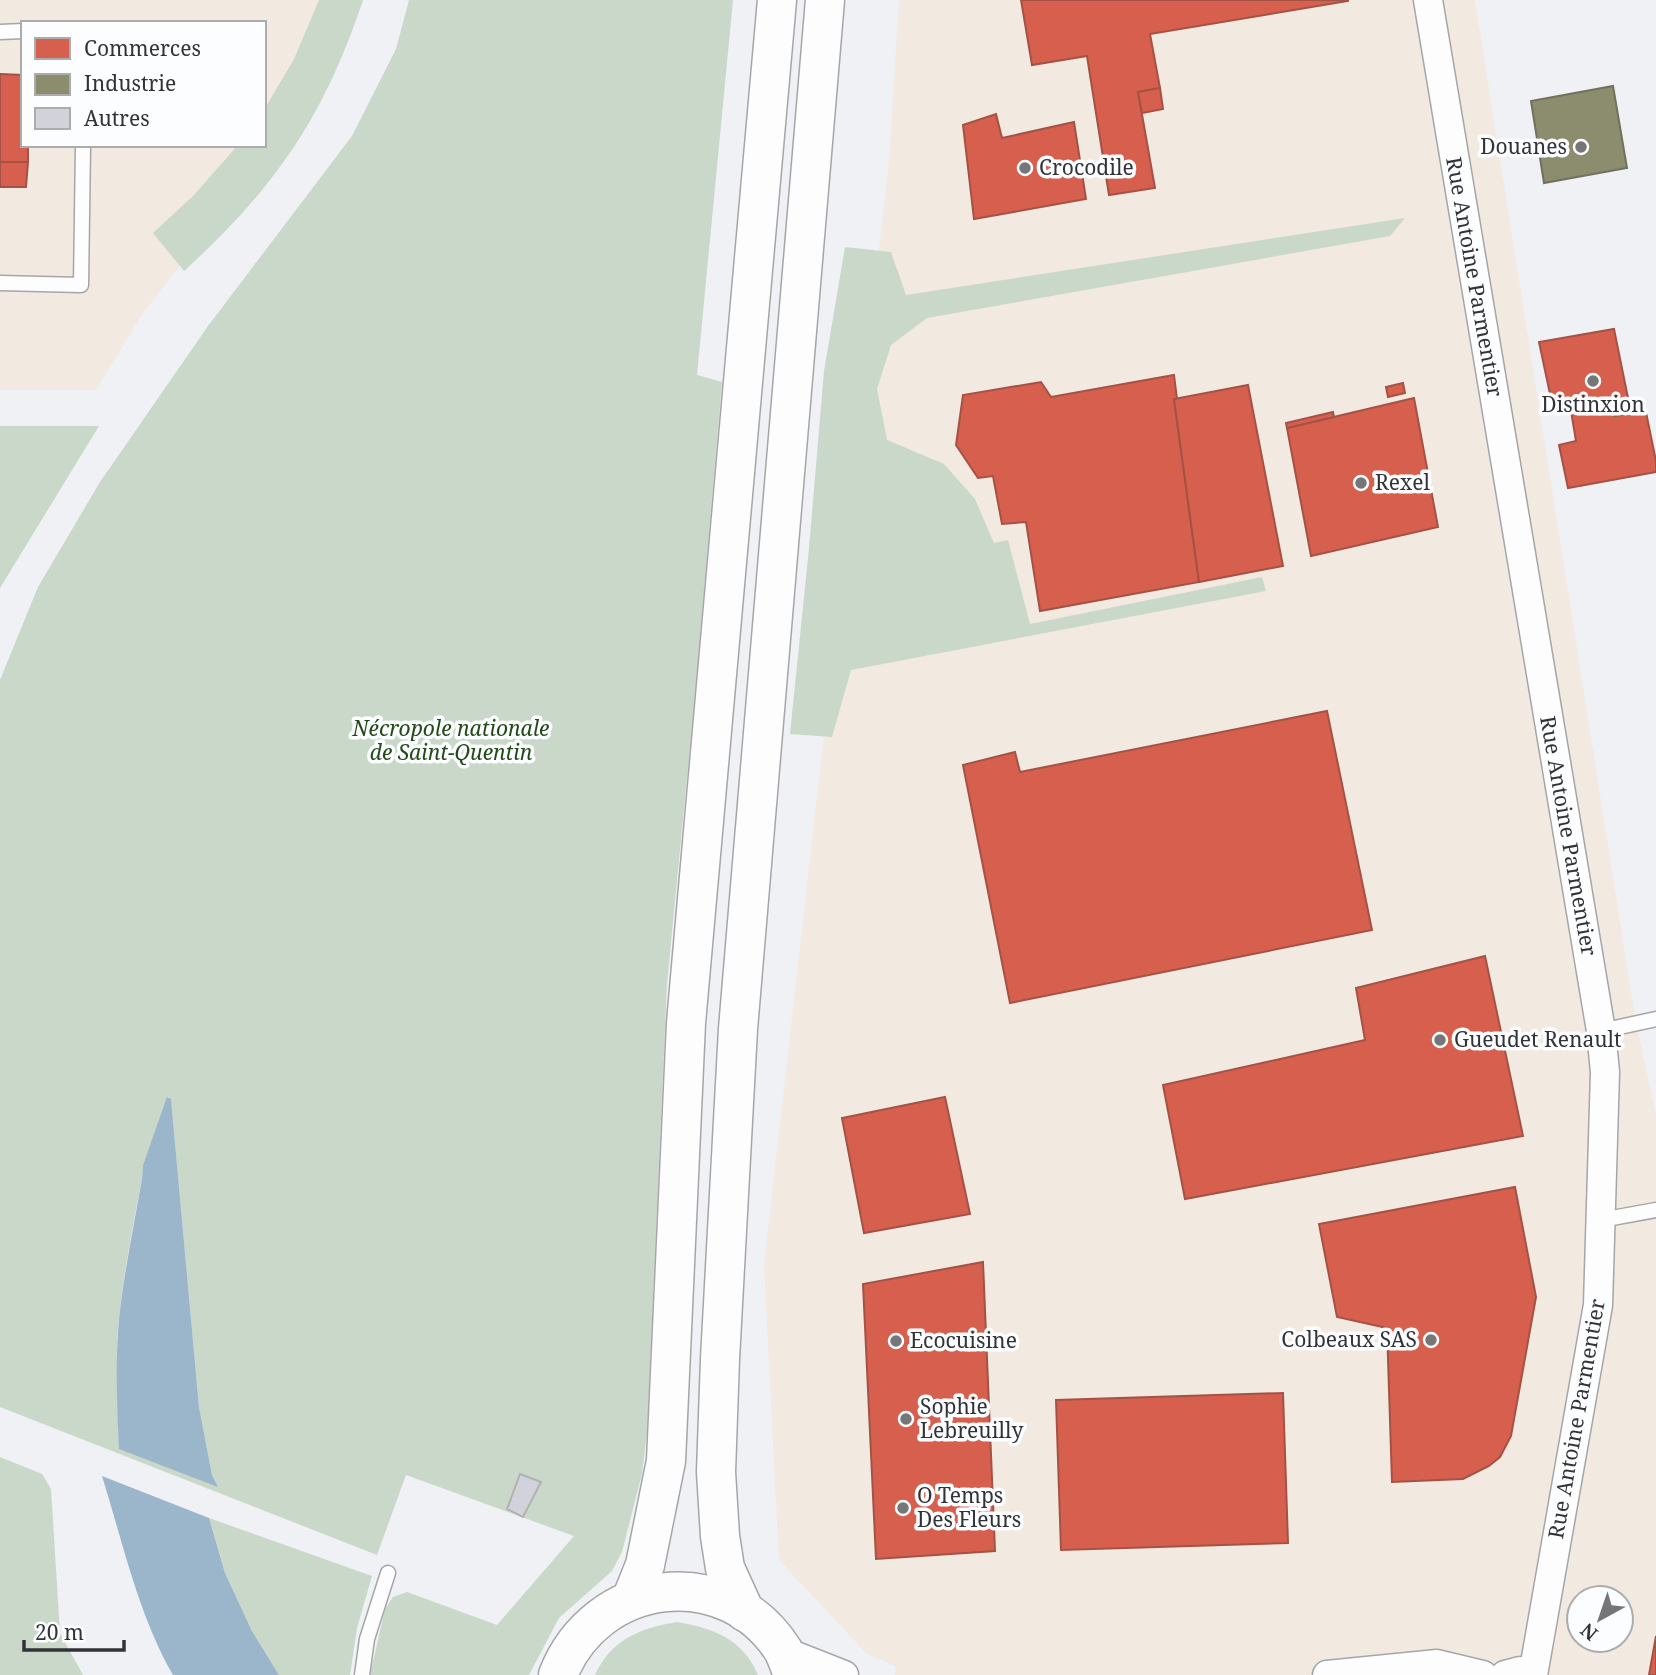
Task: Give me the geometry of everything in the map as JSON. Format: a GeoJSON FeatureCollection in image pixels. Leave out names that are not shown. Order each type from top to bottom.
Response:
{"type":"FeatureCollection","features":[{"type":"Feature","properties":{"kind":"main road"},"geometry":{"type":"LineString","coordinates":[[631,1600],[645,1565],[666,1461],[686,1023],[777,0]]}},
{"type":"Feature","properties":{"kind":"main road"},"geometry":{"type":"LineString","coordinates":[[745,1612],[724,1569],[720,1536],[716,1472],[720,1359],[739,1015],[825,0]]}},
{"type":"Feature","properties":{"kind":"main road"},"geometry":{"type":"LineString","coordinates":[[558,1675],[565,1657],[583,1633],[604,1613],[654,1593],[678,1591],[724,1601],[745,1612],[766,1630],[788,1663]]}},
{"type":"Feature","properties":{"kind":"street","name":"Rue Antoine Parmentier"},"geometry":{"type":"LineString","coordinates":[[1428,0],[1601,1031],[1605,1072],[1598,1305],[1531,1675]]}},
{"type":"Feature","properties":{"kind":"street"},"geometry":{"type":"LineString","coordinates":[[788,1663],[845,1675]]}},
{"type":"Feature","properties":{"kind":"street"},"geometry":{"type":"LineString","coordinates":[[1327,1675],[1437,1664],[1483,1675]]}},
{"type":"Feature","properties":{"kind":"street"},"geometry":{"type":"LineString","coordinates":[[1505,1675],[1520,1671],[1531,1675]]}},
{"type":"Feature","properties":{"kind":"lane"},"geometry":{"type":"LineString","coordinates":[[0,32],[21,32]]}},
{"type":"Feature","properties":{"kind":"lane"},"geometry":{"type":"LineString","coordinates":[[0,283],[81,285],[83,147]]}},
{"type":"Feature","properties":{"kind":"lane"},"geometry":{"type":"LineString","coordinates":[[1601,1031],[1656,1019]]}},
{"type":"Feature","properties":{"kind":"lane"},"geometry":{"type":"LineString","coordinates":[[1601,1220],[1656,1210]]}},
{"type":"Feature","properties":{"kind":"lane"},"geometry":{"type":"LineString","coordinates":[[362,1675],[367,1639],[388,1573]]}},
{"type":"Feature","properties":{"kind":"shaded area"},"geometry":{"type":"Polygon","coordinates":[[[0,0],[347,0],[261,163],[143,313],[96,390],[0,390],[0,0]]]}},
{"type":"Feature","properties":{"kind":"shaded area"},"geometry":{"type":"Polygon","coordinates":[[[899,0],[1475,0],[1635,1017],[1656,1115],[1656,1675],[895,1675],[895,1666],[867,1654],[779,1560],[764,1265],[889,161],[899,0]]]}},
{"type":"Feature","properties":{"kind":"green space"},"geometry":{"type":"Polygon","coordinates":[[[319,0],[363,0],[331,80],[293,148],[245,210],[184,271],[153,233],[194,195],[236,147],[266,147],[266,107],[294,59],[319,0]]]}},
{"type":"Feature","properties":{"kind":"green space","name":"Nécropole nationale de Saint-Quentin"},"geometry":{"type":"Polygon","coordinates":[[[409,0],[733,0],[697,375],[722,382],[667,984],[647,1433],[642,1474],[622,1552],[612,1571],[559,1618],[529,1675],[370,1675],[385,1609],[393,1597],[407,1592],[497,1625],[574,1536],[406,1475],[377,1555],[0,1407],[0,680],[38,587],[100,482],[208,326],[352,136],[396,49],[409,0]],[[168,1097],[143,1165],[123,1283],[117,1354],[118,1415],[217,1486],[212,1475],[199,1407],[171,1100],[168,1097]]]}},
{"type":"Feature","properties":{"kind":"green space"},"geometry":{"type":"Polygon","coordinates":[[[1405,218],[1390,236],[927,318],[891,345],[877,389],[887,440],[944,464],[975,499],[994,543],[1008,540],[1030,624],[1262,577],[1266,591],[851,670],[832,737],[790,734],[824,371],[845,247],[891,252],[906,295],[1405,218]]]}},
{"type":"Feature","properties":{"kind":"green space"},"geometry":{"type":"Polygon","coordinates":[[[0,426],[99,426],[0,588],[0,426]]]}},
{"type":"Feature","properties":{"kind":"green space"},"geometry":{"type":"Polygon","coordinates":[[[0,1457],[42,1474],[51,1489],[60,1633],[83,1675],[0,1675],[0,1457]]]}},
{"type":"Feature","properties":{"kind":"green space"},"geometry":{"type":"Polygon","coordinates":[[[209,1518],[372,1576],[357,1628],[350,1675],[279,1675],[252,1631],[225,1573],[209,1518]]]}},
{"type":"Feature","properties":{"kind":"green space"},"geometry":{"type":"Polygon","coordinates":[[[677,1622],[725,1637],[744,1652],[758,1675],[595,1675],[610,1652],[628,1637],[677,1622]]]}},
{"type":"Feature","properties":{"kind":"water"},"geometry":{"type":"Polygon","coordinates":[[[167,1097],[171,1099],[199,1407],[212,1475],[218,1487],[119,1449],[117,1368],[121,1301],[143,1165],[167,1097]]]}},
{"type":"Feature","properties":{"kind":"water"},"geometry":{"type":"Polygon","coordinates":[[[102,1476],[209,1518],[225,1573],[252,1631],[279,1675],[173,1675],[141,1603],[102,1476]]]}},
{"type":"Feature","properties":{"kind":"building: Commerces"},"geometry":{"type":"Polygon","coordinates":[[[1021,0],[1348,1],[1150,34],[1160,88],[1138,92],[1155,188],[1109,195],[1087,56],[1032,65],[1021,0]]]}},
{"type":"Feature","properties":{"kind":"building: Commerces"},"geometry":{"type":"Polygon","coordinates":[[[0,74],[21,75],[21,147],[28,147],[28,162],[0,162],[0,74]]]}},
{"type":"Feature","properties":{"kind":"building: Commerces"},"geometry":{"type":"Polygon","coordinates":[[[1160,88],[1163,109],[1142,113],[1138,92],[1160,88]]]}},
{"type":"Feature","properties":{"kind":"building: Commerces","name":"Crocodile"},"geometry":{"type":"Polygon","coordinates":[[[996,114],[1002,138],[1074,122],[1086,199],[974,219],[963,125],[996,114]]]}},
{"type":"Feature","properties":{"kind":"building: Commerces"},"geometry":{"type":"Polygon","coordinates":[[[0,162],[28,162],[26,187],[0,187],[0,162]]]}},
{"type":"Feature","properties":{"kind":"building: Commerces"},"geometry":{"type":"Polygon","coordinates":[[[1614,329],[1628,398],[1612,400],[1614,416],[1646,412],[1656,472],[1568,488],[1559,445],[1576,441],[1570,405],[1553,408],[1539,342],[1614,329]]]}},
{"type":"Feature","properties":{"kind":"building: Commerces"},"geometry":{"type":"Polygon","coordinates":[[[1174,375],[1177,399],[1174,399],[1199,582],[1040,611],[1026,522],[1002,524],[993,476],[978,478],[956,445],[963,395],[1041,382],[1051,397],[1174,375]]]}},
{"type":"Feature","properties":{"kind":"building: Commerces"},"geometry":{"type":"Polygon","coordinates":[[[1403,383],[1405,393],[1388,397],[1386,387],[1403,383]]]}},
{"type":"Feature","properties":{"kind":"building: Commerces"},"geometry":{"type":"Polygon","coordinates":[[[1248,385],[1283,566],[1199,582],[1174,399],[1248,385]]]}},
{"type":"Feature","properties":{"kind":"building: Commerces"},"geometry":{"type":"Polygon","coordinates":[[[1414,398],[1438,527],[1311,556],[1287,428],[1414,398]]]}},
{"type":"Feature","properties":{"kind":"building: Commerces"},"geometry":{"type":"Polygon","coordinates":[[[1333,412],[1334,417],[1287,428],[1286,423],[1333,412]]]}},
{"type":"Feature","properties":{"kind":"building: Commerces"},"geometry":{"type":"Polygon","coordinates":[[[1327,711],[1372,930],[1010,1003],[963,765],[1015,752],[1020,772],[1327,711]]]}},
{"type":"Feature","properties":{"kind":"building: Commerces"},"geometry":{"type":"Polygon","coordinates":[[[1485,956],[1523,1136],[1185,1199],[1163,1085],[1365,1040],[1356,988],[1485,956]]]}},
{"type":"Feature","properties":{"kind":"building: Commerces"},"geometry":{"type":"Polygon","coordinates":[[[945,1097],[970,1214],[864,1233],[842,1118],[945,1097]]]}},
{"type":"Feature","properties":{"kind":"building: Commerces"},"geometry":{"type":"Polygon","coordinates":[[[1515,1187],[1536,1297],[1511,1436],[1500,1457],[1489,1466],[1463,1479],[1392,1482],[1387,1328],[1337,1317],[1319,1224],[1515,1187]]]}},
{"type":"Feature","properties":{"kind":"building: Commerces"},"geometry":{"type":"Polygon","coordinates":[[[983,1262],[995,1551],[876,1559],[863,1284],[983,1262]]]}},
{"type":"Feature","properties":{"kind":"building: Commerces"},"geometry":{"type":"Polygon","coordinates":[[[1283,1393],[1288,1543],[1061,1550],[1056,1400],[1283,1393]]]}},
{"type":"Feature","properties":{"kind":"building: Commerces"},"geometry":{"type":"Polygon","coordinates":[[[1656,1636],[1656,1675],[1649,1675],[1656,1636]]]}},
{"type":"Feature","properties":{"kind":"building: Industrie","name":"Douanes"},"geometry":{"type":"Polygon","coordinates":[[[1613,86],[1627,168],[1544,183],[1531,101],[1613,86]]]}},
{"type":"Feature","properties":{"kind":"building: Industrie"},"geometry":{"type":"Polygon","coordinates":[[[1628,398],[1631,413],[1614,416],[1612,400],[1628,398]]]}},
{"type":"Feature","properties":{"kind":"building: Autres"},"geometry":{"type":"Polygon","coordinates":[[[520,1474],[541,1482],[523,1517],[507,1509],[520,1474]]]}},
{"type":"Feature","properties":{"kind":"place","name":"Douanes"},"geometry":{"type":"Point","coordinates":[1581,147]}},
{"type":"Feature","properties":{"kind":"place","name":"Crocodile"},"geometry":{"type":"Point","coordinates":[1025,168]}},
{"type":"Feature","properties":{"kind":"place","name":"Distinxion"},"geometry":{"type":"Point","coordinates":[1593,381]}},
{"type":"Feature","properties":{"kind":"place","name":"Rexel"},"geometry":{"type":"Point","coordinates":[1361,483]}},
{"type":"Feature","properties":{"kind":"place","name":"Gueudet Renault"},"geometry":{"type":"Point","coordinates":[1440,1040]}},
{"type":"Feature","properties":{"kind":"place","name":"Colbeaux SAS"},"geometry":{"type":"Point","coordinates":[1431,1340]}},
{"type":"Feature","properties":{"kind":"place","name":"Ecocuisine"},"geometry":{"type":"Point","coordinates":[896,1341]}},
{"type":"Feature","properties":{"kind":"place","name":"Sophie Lebreuilly"},"geometry":{"type":"Point","coordinates":[906,1419]}},
{"type":"Feature","properties":{"kind":"place","name":"O Temps Des Fleurs"},"geometry":{"type":"Point","coordinates":[903,1508]}}]}
